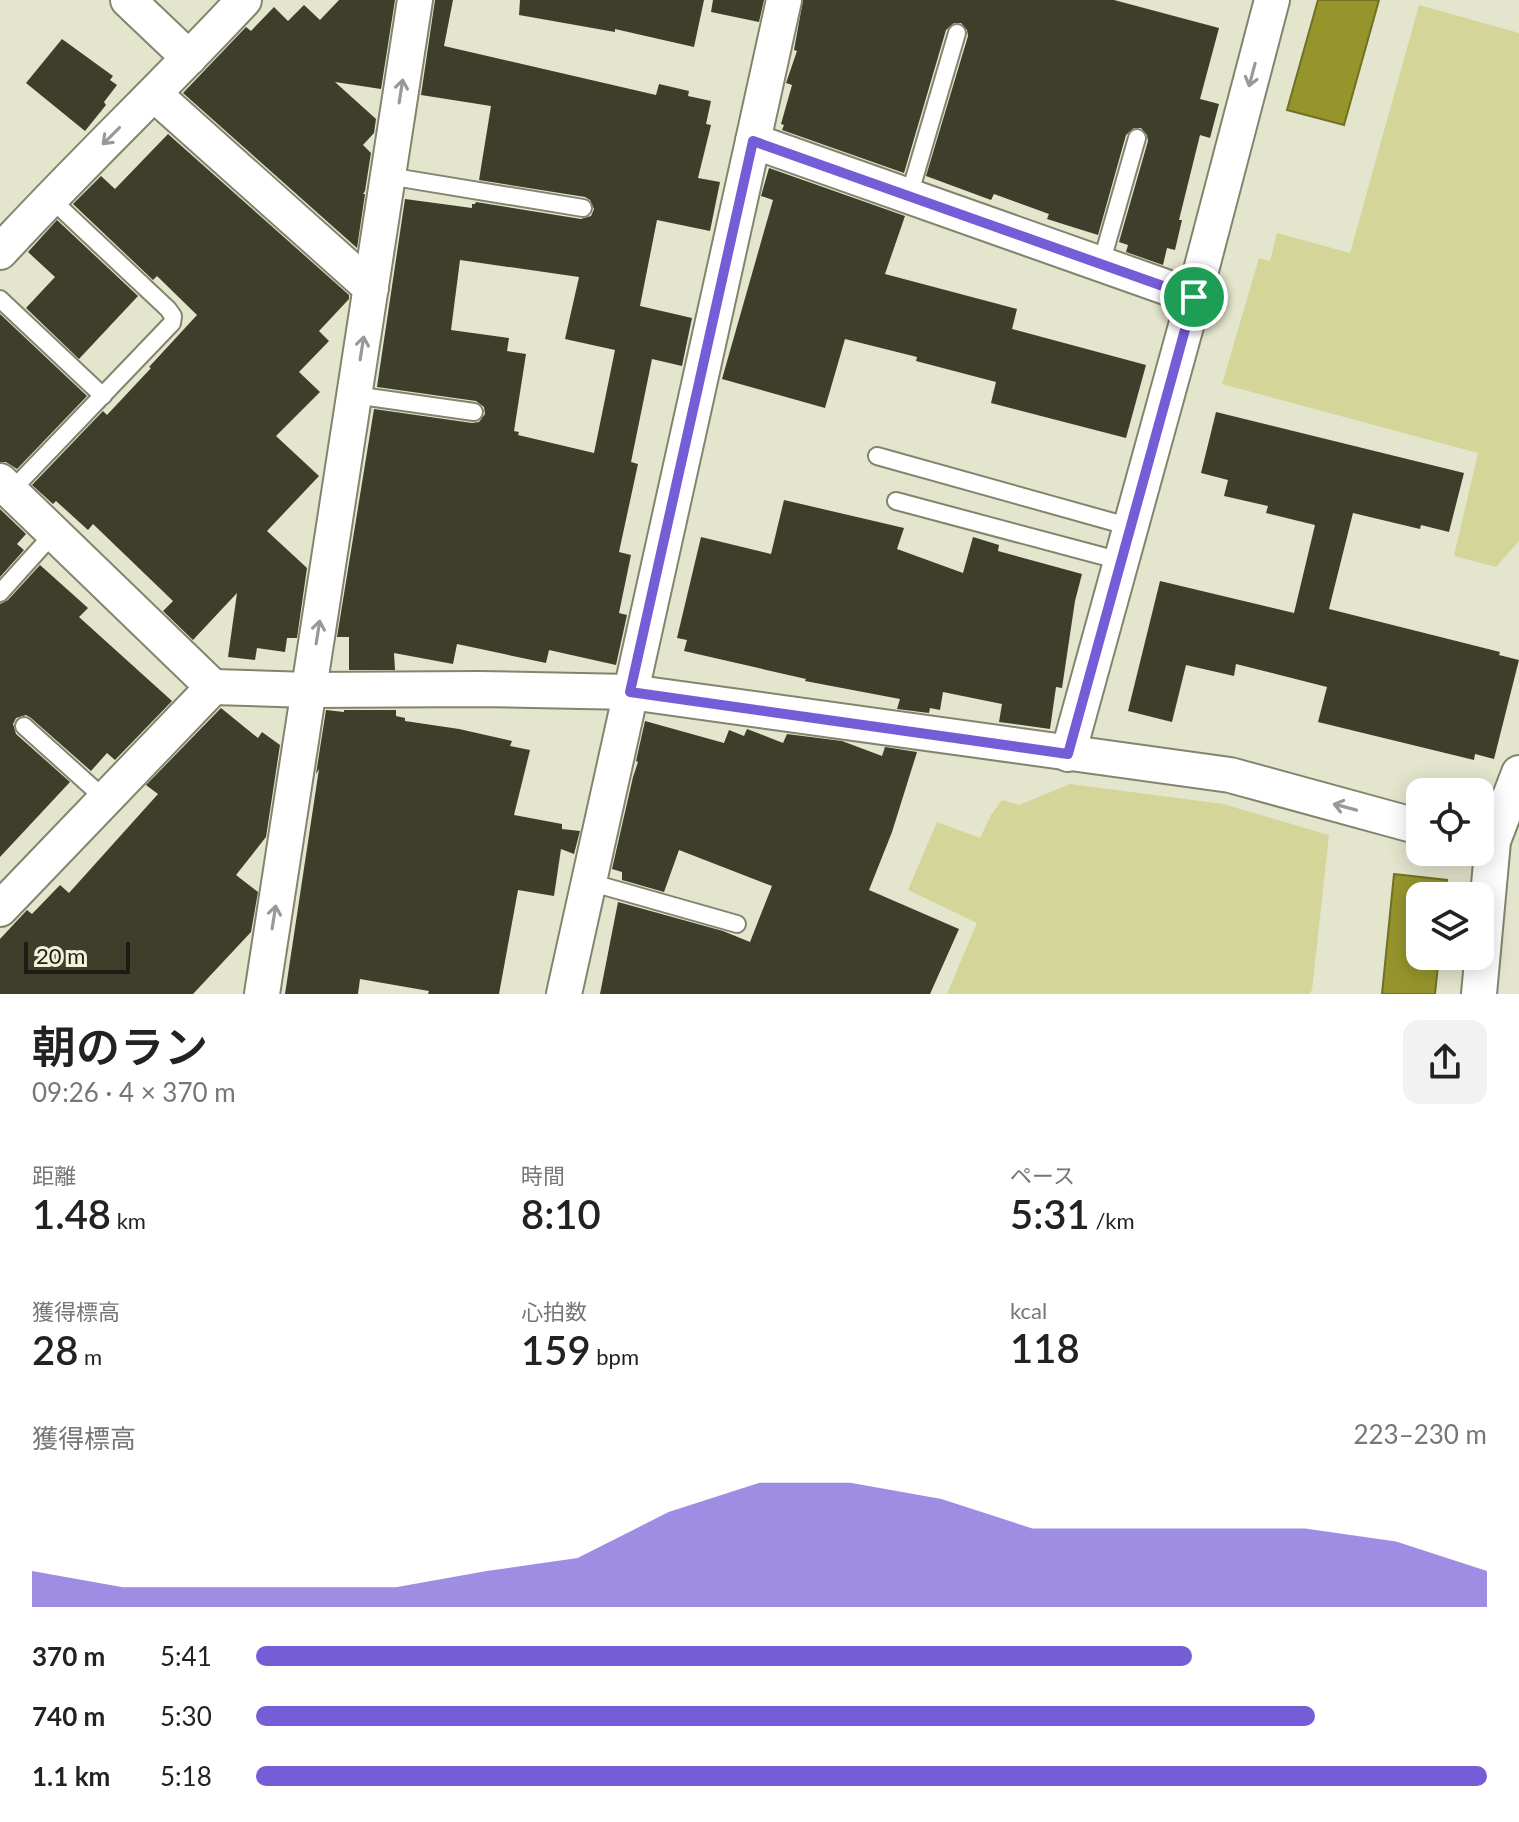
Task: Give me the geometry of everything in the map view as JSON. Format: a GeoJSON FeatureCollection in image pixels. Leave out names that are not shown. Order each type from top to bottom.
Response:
{"type":"FeatureCollection","features":[{"type":"Feature","properties":{"kind":"street"},"geometry":{"type":"LineString","coordinates":[[128,0],[189,58]]}},
{"type":"Feature","properties":{"kind":"street"},"geometry":{"type":"LineString","coordinates":[[0,252],[244,0]]}},
{"type":"Feature","properties":{"kind":"street"},"geometry":{"type":"LineString","coordinates":[[262,994],[415,0]]}},
{"type":"Feature","properties":{"kind":"street"},"geometry":{"type":"LineString","coordinates":[[564,994],[784,0]]}},
{"type":"Feature","properties":{"kind":"street"},"geometry":{"type":"LineString","coordinates":[[1068,754],[1272,0]]}},
{"type":"Feature","properties":{"kind":"street"},"geometry":{"type":"LineString","coordinates":[[154,94],[371,288]]}},
{"type":"Feature","properties":{"kind":"street"},"geometry":{"type":"LineString","coordinates":[[753,141],[1194,297]]}},
{"type":"Feature","properties":{"kind":"street"},"geometry":{"type":"LineString","coordinates":[[6,486],[213,687],[630,692],[1230,775],[1406,823]]}},
{"type":"Feature","properties":{"kind":"street"},"geometry":{"type":"LineString","coordinates":[[0,909],[213,687]]}},
{"type":"Feature","properties":{"kind":"street"},"geometry":{"type":"LineString","coordinates":[[1479,994],[1497,839],[1519,773]]}},
{"type":"Feature","properties":{"kind":"lane"},"geometry":{"type":"LineString","coordinates":[[909,196],[957,33]]}},
{"type":"Feature","properties":{"kind":"lane"},"geometry":{"type":"LineString","coordinates":[[1101,264],[1137,138]]}},
{"type":"Feature","properties":{"kind":"lane"},"geometry":{"type":"LineString","coordinates":[[388,176],[583,208]]}},
{"type":"Feature","properties":{"kind":"lane"},"geometry":{"type":"LineString","coordinates":[[6,486],[103,396],[172,323],[173,316],[168,309],[50,198]]}},
{"type":"Feature","properties":{"kind":"lane"},"geometry":{"type":"LineString","coordinates":[[0,299],[103,396]]}},
{"type":"Feature","properties":{"kind":"lane"},"geometry":{"type":"LineString","coordinates":[[354,395],[474,412]]}},
{"type":"Feature","properties":{"kind":"lane"},"geometry":{"type":"LineString","coordinates":[[877,456],[1131,527]]}},
{"type":"Feature","properties":{"kind":"lane"},"geometry":{"type":"LineString","coordinates":[[896,501],[1121,561]]}},
{"type":"Feature","properties":{"kind":"lane"},"geometry":{"type":"LineString","coordinates":[[0,593],[54,533]]}},
{"type":"Feature","properties":{"kind":"lane"},"geometry":{"type":"LineString","coordinates":[[24,726],[105,799]]}},
{"type":"Feature","properties":{"kind":"lane"},"geometry":{"type":"LineString","coordinates":[[589,882],[737,924]]}},
{"type":"Feature","properties":{"kind":"green space"},"geometry":{"type":"Polygon","coordinates":[[[1419,5],[1519,33],[1519,541],[1496,567],[1454,556],[1478,453],[1222,384],[1259,258],[1270,261],[1277,233],[1350,253],[1419,5]]]}},
{"type":"Feature","properties":{"kind":"green space"},"geometry":{"type":"Polygon","coordinates":[[[1070,784],[1223,804],[1329,835],[1312,990],[1309,994],[947,994],[977,923],[908,890],[937,822],[980,838],[1002,800],[1019,805],[1070,784]]]}},
{"type":"Feature","properties":{"kind":"shaded area"},"geometry":{"type":"Polygon","coordinates":[[[1318,0],[1379,0],[1344,125],[1287,110],[1318,0]]]}},
{"type":"Feature","properties":{"kind":"shaded area"},"geometry":{"type":"Polygon","coordinates":[[[1394,874],[1447,880],[1406,882],[1406,970],[1438,970],[1435,994],[1382,994],[1394,874]]]}},
{"type":"Feature","properties":{"kind":"building"},"geometry":{"type":"Polygon","coordinates":[[[339,0],[395,0],[381,89],[335,82],[376,119],[374,133],[363,145],[371,153],[357,248],[183,93],[246,27],[251,31],[274,7],[288,21],[304,5],[320,20],[339,0]]]}},
{"type":"Feature","properties":{"kind":"building"},"geometry":{"type":"Polygon","coordinates":[[[435,0],[453,0],[444,46],[656,95],[659,84],[689,91],[688,96],[711,101],[706,124],[711,125],[698,178],[720,182],[710,231],[657,220],[640,306],[692,318],[682,366],[652,359],[631,462],[638,464],[619,552],[631,555],[619,613],[627,615],[616,665],[549,650],[546,663],[457,644],[453,664],[394,653],[395,670],[349,670],[349,637],[337,637],[374,409],[472,423],[479,422],[485,414],[484,407],[476,401],[377,387],[405,199],[472,208],[476,202],[581,219],[591,216],[594,209],[585,197],[479,180],[491,106],[421,95],[435,0]],[[460,260],[451,330],[509,338],[507,351],[526,354],[514,431],[519,432],[518,435],[594,453],[615,350],[565,339],[579,277],[460,260]]]}},
{"type":"Feature","properties":{"kind":"building"},"geometry":{"type":"Polygon","coordinates":[[[520,0],[704,0],[694,47],[615,29],[615,32],[519,15],[520,0]]]}},
{"type":"Feature","properties":{"kind":"building"},"geometry":{"type":"Polygon","coordinates":[[[713,0],[764,0],[759,22],[711,12],[713,0]]]}},
{"type":"Feature","properties":{"kind":"building"},"geometry":{"type":"Polygon","coordinates":[[[803,0],[1114,0],[1219,28],[1200,99],[1219,104],[1210,138],[1200,135],[1179,220],[1182,220],[1175,250],[1167,248],[1163,265],[1126,252],[1128,245],[1119,242],[1148,141],[1141,128],[1134,128],[1126,135],[1098,235],[1047,219],[1049,214],[994,194],[991,200],[926,176],[968,36],[961,23],[954,23],[946,30],[904,173],[782,130],[792,85],[786,83],[797,51],[794,50],[803,0]]]}},
{"type":"Feature","properties":{"kind":"building"},"geometry":{"type":"Polygon","coordinates":[[[62,39],[113,76],[110,80],[117,85],[85,131],[26,83],[62,39]]]}},
{"type":"Feature","properties":{"kind":"building"},"geometry":{"type":"Polygon","coordinates":[[[168,134],[349,295],[349,299],[319,331],[329,341],[299,372],[320,392],[276,436],[319,476],[267,531],[307,568],[297,638],[287,638],[285,652],[257,648],[255,660],[228,657],[237,593],[193,640],[163,611],[173,601],[93,524],[88,530],[56,501],[53,504],[32,485],[103,411],[107,415],[197,315],[157,276],[153,280],[73,204],[101,176],[115,189],[168,134]]]}},
{"type":"Feature","properties":{"kind":"building"},"geometry":{"type":"Polygon","coordinates":[[[769,168],[905,216],[885,274],[1017,309],[1012,329],[1146,365],[1126,438],[991,403],[996,382],[916,361],[917,357],[845,339],[825,408],[722,379],[773,200],[761,196],[769,168]]]}},
{"type":"Feature","properties":{"kind":"building"},"geometry":{"type":"Polygon","coordinates":[[[57,220],[138,296],[79,359],[26,308],[55,277],[28,252],[57,220]]]}},
{"type":"Feature","properties":{"kind":"building"},"geometry":{"type":"Polygon","coordinates":[[[0,314],[87,396],[17,469],[0,462],[0,314]]]}},
{"type":"Feature","properties":{"kind":"building"},"geometry":{"type":"Polygon","coordinates":[[[1216,412],[1464,473],[1449,532],[1421,525],[1420,529],[1353,513],[1329,609],[1500,652],[1499,655],[1519,660],[1494,759],[1475,754],[1474,760],[1318,722],[1327,687],[1236,664],[1234,676],[1186,665],[1172,722],[1128,711],[1160,581],[1294,613],[1315,525],[1266,513],[1268,506],[1224,496],[1228,480],[1201,473],[1216,412]]]}},
{"type":"Feature","properties":{"kind":"building"},"geometry":{"type":"Polygon","coordinates":[[[784,500],[904,528],[897,549],[963,573],[973,537],[999,545],[998,551],[1082,574],[1062,688],[1056,687],[1050,729],[999,722],[1002,704],[943,692],[940,710],[930,708],[929,713],[897,709],[900,699],[805,681],[684,651],[687,640],[677,638],[701,537],[771,554],[784,500]]]}},
{"type":"Feature","properties":{"kind":"building"},"geometry":{"type":"Polygon","coordinates":[[[0,509],[26,534],[17,544],[24,550],[0,577],[0,509]]]}},
{"type":"Feature","properties":{"kind":"building"},"geometry":{"type":"Polygon","coordinates":[[[40,565],[88,608],[79,617],[172,701],[115,760],[107,753],[91,771],[31,718],[26,715],[16,718],[13,724],[16,734],[70,782],[0,857],[0,604],[8,600],[40,565]]]}},
{"type":"Feature","properties":{"kind":"building"},"geometry":{"type":"Polygon","coordinates":[[[221,708],[258,738],[262,732],[280,745],[266,837],[236,875],[258,892],[251,932],[193,994],[0,994],[0,939],[27,910],[32,914],[60,885],[69,893],[158,794],[146,785],[221,708]]]}},
{"type":"Feature","properties":{"kind":"building"},"geometry":{"type":"Polygon","coordinates":[[[326,710],[396,710],[396,716],[405,718],[405,721],[512,741],[510,746],[530,750],[514,815],[562,824],[562,829],[580,831],[574,854],[561,849],[554,896],[518,890],[499,994],[428,994],[429,991],[360,979],[358,994],[285,994],[326,710]]]}},
{"type":"Feature","properties":{"kind":"building"},"geometry":{"type":"Polygon","coordinates":[[[645,721],[724,743],[729,730],[744,736],[747,729],[783,743],[787,734],[842,741],[882,756],[885,747],[917,752],[892,832],[869,890],[959,929],[930,994],[600,994],[618,902],[723,931],[750,942],[772,886],[679,850],[664,892],[622,880],[622,872],[612,869],[645,721]]]}},
{"type":"Feature","properties":{"kind":"route"},"geometry":{"type":"LineString","coordinates":[[753,141],[1194,297],[1068,754],[630,692],[753,141]]}}]}
